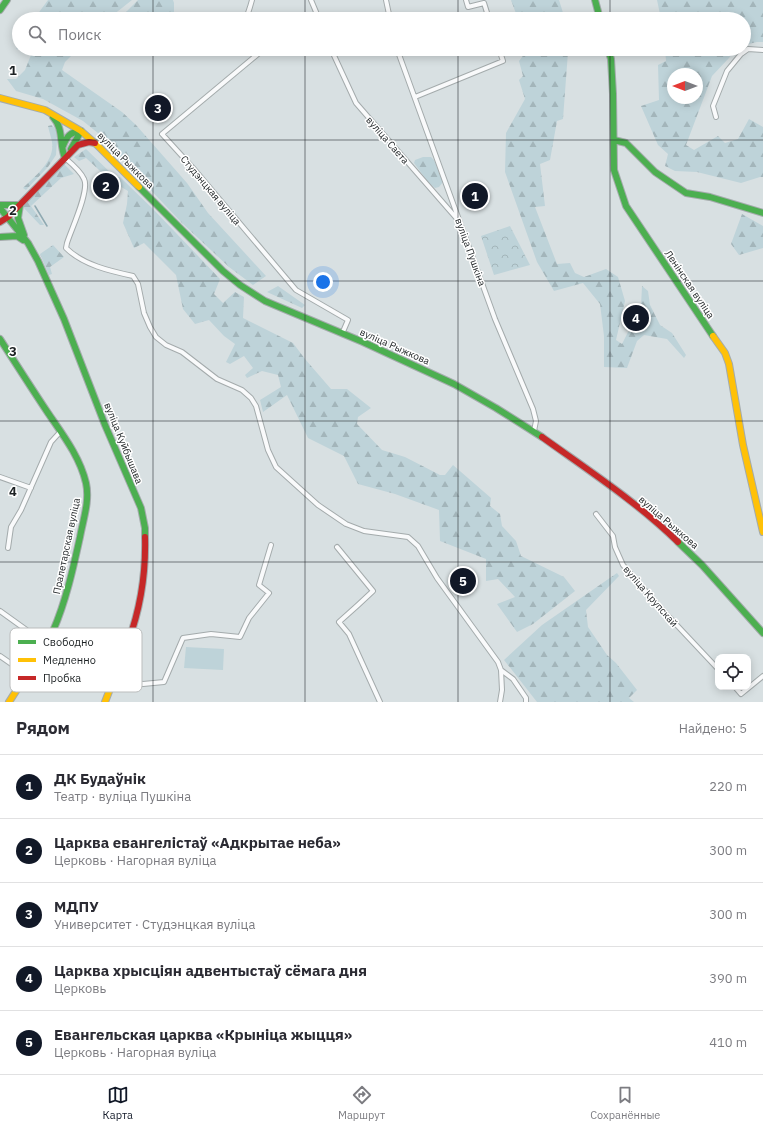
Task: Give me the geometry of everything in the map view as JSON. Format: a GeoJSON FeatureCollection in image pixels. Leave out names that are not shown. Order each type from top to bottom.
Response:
{"type":"FeatureCollection","features":[{"type":"Feature","properties":{"kind":"main road"},"geometry":{"type":"LineString","coordinates":[[0,10],[7,0]]}},
{"type":"Feature","properties":{"kind":"main road"},"geometry":{"type":"LineString","coordinates":[[595,0],[598,12]]}},
{"type":"Feature","properties":{"kind":"main road","name":"Ленінская вуліца"},"geometry":{"type":"LineString","coordinates":[[610,56],[614,170],[626,206],[725,353],[729,364],[743,445],[758,503],[763,532]]}},
{"type":"Feature","properties":{"kind":"main road","name":"вуліца Рыжкова"},"geometry":{"type":"LineString","coordinates":[[0,98],[45,110],[81,131],[95,143],[222,271],[265,301],[363,342],[454,384],[534,431],[626,498],[668,532],[702,565],[762,632]]}},
{"type":"Feature","properties":{"kind":"main road"},"geometry":{"type":"LineString","coordinates":[[45,110],[57,121],[61,129],[62,149],[65,158]]}},
{"type":"Feature","properties":{"kind":"main road"},"geometry":{"type":"LineString","coordinates":[[62,149],[68,135],[74,131],[81,131]]}},
{"type":"Feature","properties":{"kind":"main road"},"geometry":{"type":"LineString","coordinates":[[65,158],[81,131]]}},
{"type":"Feature","properties":{"kind":"main road"},"geometry":{"type":"LineString","coordinates":[[614,140],[626,143],[655,172],[667,182],[686,193],[710,197],[763,213]]}},
{"type":"Feature","properties":{"kind":"main road"},"geometry":{"type":"LineString","coordinates":[[1,223],[78,145],[88,142],[95,143]]}},
{"type":"Feature","properties":{"kind":"main road"},"geometry":{"type":"LineString","coordinates":[[0,204],[20,205]]}},
{"type":"Feature","properties":{"kind":"main road"},"geometry":{"type":"LineString","coordinates":[[20,205],[18,218],[28,243]]}},
{"type":"Feature","properties":{"kind":"main road","name":"вуліца Куйбышава"},"geometry":{"type":"LineString","coordinates":[[0,208],[28,243],[38,261],[64,319],[108,432],[141,508],[145,528],[146,559],[143,588],[134,628]]}},
{"type":"Feature","properties":{"kind":"main road"},"geometry":{"type":"LineString","coordinates":[[0,237],[17,236],[28,243]]}},
{"type":"Feature","properties":{"kind":"main road","name":"Пралетарская вуліца"},"geometry":{"type":"LineString","coordinates":[[0,339],[61,431],[77,459],[87,488],[87,500],[70,582],[63,606],[54,628]]}},
{"type":"Feature","properties":{"kind":"main road","name":"Пралетарская вуліца"},"geometry":{"type":"LineString","coordinates":[[9,702],[15,692]]}},
{"type":"Feature","properties":{"kind":"main road","name":"вуліца Куйбышава"},"geometry":{"type":"LineString","coordinates":[[105,702],[109,692]]}},
{"type":"Feature","properties":{"kind":"street"},"geometry":{"type":"LineString","coordinates":[[248,12],[252,0]]}},
{"type":"Feature","properties":{"kind":"street"},"geometry":{"type":"LineString","coordinates":[[311,0],[316,12]]}},
{"type":"Feature","properties":{"kind":"street"},"geometry":{"type":"LineString","coordinates":[[386,0],[389,12]]}},
{"type":"Feature","properties":{"kind":"street"},"geometry":{"type":"LineString","coordinates":[[466,0],[468,7],[484,3],[487,12]]}},
{"type":"Feature","properties":{"kind":"street"},"geometry":{"type":"LineString","coordinates":[[751,49],[763,50]]}},
{"type":"Feature","properties":{"kind":"street","name":"Студэнцкая вуліца"},"geometry":{"type":"LineString","coordinates":[[256,56],[162,134],[296,290],[348,320],[342,334]]}},
{"type":"Feature","properties":{"kind":"street","name":"вуліца Саета"},"geometry":{"type":"LineString","coordinates":[[334,56],[356,103],[460,222]]}},
{"type":"Feature","properties":{"kind":"street","name":"вуліца Пушкіна"},"geometry":{"type":"LineString","coordinates":[[399,56],[496,319],[533,409],[536,422],[534,431]]}},
{"type":"Feature","properties":{"kind":"street"},"geometry":{"type":"LineString","coordinates":[[414,97],[503,61],[501,56]]}},
{"type":"Feature","properties":{"kind":"street"},"geometry":{"type":"LineString","coordinates":[[716,117],[713,106],[727,71],[739,56]]}},
{"type":"Feature","properties":{"kind":"street"},"geometry":{"type":"LineString","coordinates":[[65,158],[85,180],[85,191],[66,248],[82,260],[111,271],[133,276],[138,284],[144,313],[156,337],[166,345],[182,352],[217,378],[242,390],[251,398],[256,406],[268,450],[276,467],[318,505],[346,524],[364,531],[408,537],[418,546],[437,578],[498,662],[501,670],[502,690],[500,702]]}},
{"type":"Feature","properties":{"kind":"street"},"geometry":{"type":"LineString","coordinates":[[8,548],[12,527],[51,442],[61,431]]}},
{"type":"Feature","properties":{"kind":"street"},"geometry":{"type":"LineString","coordinates":[[0,477],[31,488]]}},
{"type":"Feature","properties":{"kind":"street","name":"вуліца Крупскай"},"geometry":{"type":"LineString","coordinates":[[596,514],[613,536],[615,547],[623,565],[656,604],[715,667]]}},
{"type":"Feature","properties":{"kind":"street"},"geometry":{"type":"LineString","coordinates":[[142,684],[164,682],[183,638],[211,634],[240,637],[248,618],[269,592],[259,585],[271,545]]}},
{"type":"Feature","properties":{"kind":"street"},"geometry":{"type":"LineString","coordinates":[[337,547],[373,591],[339,622],[349,634],[380,702]]}},
{"type":"Feature","properties":{"kind":"street"},"geometry":{"type":"LineString","coordinates":[[0,611],[24,628]]}},
{"type":"Feature","properties":{"kind":"street"},"geometry":{"type":"LineString","coordinates":[[0,656],[10,663]]}},
{"type":"Feature","properties":{"kind":"street"},"geometry":{"type":"LineString","coordinates":[[501,670],[513,679],[526,698],[526,702]]}},
{"type":"Feature","properties":{"kind":"street"},"geometry":{"type":"LineString","coordinates":[[751,686],[763,676]]}},
{"type":"Feature","properties":{"kind":"street"},"geometry":{"type":"LineString","coordinates":[[738,690],[741,694],[746,690]]}},
{"type":"Feature","properties":{"kind":"green space"},"geometry":{"type":"Polygon","coordinates":[[[48,0],[132,0],[117,12],[39,12],[48,0]]]}},
{"type":"Feature","properties":{"kind":"green space"},"geometry":{"type":"Polygon","coordinates":[[[138,0],[173,0],[174,3],[174,12],[126,12],[138,0]]]}},
{"type":"Feature","properties":{"kind":"green space"},"geometry":{"type":"Polygon","coordinates":[[[511,0],[559,0],[563,12],[515,12],[511,0]]]}},
{"type":"Feature","properties":{"kind":"green space"},"geometry":{"type":"Polygon","coordinates":[[[657,0],[763,0],[763,42],[751,43],[751,12],[660,12],[657,0]]]}},
{"type":"Feature","properties":{"kind":"green space"},"geometry":{"type":"Polygon","coordinates":[[[31,56],[71,56],[65,62],[62,70],[122,112],[136,125],[187,183],[208,213],[266,276],[253,285],[229,267],[182,223],[125,163],[109,142],[83,121],[43,99],[16,91],[7,79],[16,79],[25,70],[31,56]]]}},
{"type":"Feature","properties":{"kind":"green space"},"geometry":{"type":"Polygon","coordinates":[[[523,56],[568,56],[563,119],[557,121],[550,160],[540,164],[545,206],[535,207],[557,264],[570,263],[575,273],[584,277],[606,269],[618,277],[625,301],[616,340],[622,344],[628,332],[647,322],[641,306],[642,286],[648,291],[650,305],[660,325],[672,333],[686,355],[684,358],[667,339],[644,335],[637,341],[627,368],[604,367],[604,336],[600,304],[583,283],[554,291],[537,262],[505,172],[506,133],[525,99],[519,80],[523,76],[519,61],[523,56]]]}},
{"type":"Feature","properties":{"kind":"green space"},"geometry":{"type":"Polygon","coordinates":[[[666,56],[731,56],[712,76],[703,100],[703,68],[667,68],[667,104],[701,104],[686,145],[694,150],[718,136],[725,143],[738,139],[749,119],[763,127],[763,177],[741,183],[697,172],[675,171],[665,166],[668,154],[658,145],[641,106],[659,100],[658,65],[666,61],[666,56]]]}},
{"type":"Feature","properties":{"kind":"green space"},"geometry":{"type":"Polygon","coordinates":[[[52,125],[56,130],[56,155],[48,167],[26,190],[23,188],[39,173],[51,155],[52,142],[48,126],[52,125]]]}},
{"type":"Feature","properties":{"kind":"green space"},"geometry":{"type":"Polygon","coordinates":[[[86,149],[115,177],[120,177],[220,279],[214,294],[223,303],[235,292],[244,297],[243,318],[293,343],[331,389],[347,389],[371,408],[358,417],[357,424],[382,450],[405,457],[440,475],[445,475],[453,465],[491,498],[490,506],[500,514],[502,526],[516,541],[521,556],[564,577],[575,591],[533,624],[517,632],[497,604],[515,597],[498,579],[486,581],[486,559],[440,541],[439,510],[395,494],[358,484],[344,456],[308,438],[287,395],[263,412],[260,400],[281,387],[278,375],[262,371],[247,378],[245,375],[253,368],[244,356],[230,364],[226,362],[235,344],[224,336],[209,320],[195,324],[183,309],[176,275],[144,243],[134,248],[123,223],[128,191],[111,181],[86,158],[79,161],[74,157],[86,149]]]}},
{"type":"Feature","properties":{"kind":"green space"},"geometry":{"type":"Polygon","coordinates":[[[423,157],[431,157],[434,160],[443,182],[439,187],[435,188],[428,182],[414,163],[415,160],[423,157]]]}},
{"type":"Feature","properties":{"kind":"green space"},"geometry":{"type":"Polygon","coordinates":[[[64,164],[74,174],[61,178],[31,206],[44,225],[40,225],[23,207],[64,164]]]}},
{"type":"Feature","properties":{"kind":"green space"},"geometry":{"type":"Polygon","coordinates":[[[742,214],[763,226],[763,248],[739,255],[731,244],[742,214]]]}},
{"type":"Feature","properties":{"kind":"green space"},"geometry":{"type":"Polygon","coordinates":[[[510,226],[530,265],[494,275],[481,236],[510,226]]]}},
{"type":"Feature","properties":{"kind":"green space"},"geometry":{"type":"Polygon","coordinates":[[[53,245],[64,257],[50,267],[52,274],[49,275],[40,254],[53,245]]]}},
{"type":"Feature","properties":{"kind":"green space"},"geometry":{"type":"Polygon","coordinates":[[[278,286],[305,305],[302,308],[267,292],[278,286]]]}},
{"type":"Feature","properties":{"kind":"green space"},"geometry":{"type":"Polygon","coordinates":[[[617,573],[619,576],[586,610],[588,627],[607,655],[616,663],[637,690],[629,698],[634,702],[537,702],[504,660],[542,625],[617,573]]]}},
{"type":"Feature","properties":{"kind":"green space"},"geometry":{"type":"Polygon","coordinates":[[[186,647],[224,649],[223,670],[184,668],[186,647]]]}},
{"type":"Feature","properties":{"kind":"waterway"},"geometry":{"type":"LineString","coordinates":[[35,206],[47,226]]}},
{"type":"Feature","properties":{"kind":"traffic: fast"},"geometry":{"type":"LineString","coordinates":[[0,10],[7,0]]}},
{"type":"Feature","properties":{"kind":"traffic: fast"},"geometry":{"type":"LineString","coordinates":[[595,0],[598,12]]}},
{"type":"Feature","properties":{"kind":"traffic: fast"},"geometry":{"type":"LineString","coordinates":[[610,56],[613,94],[614,170],[626,206],[713,336]]}},
{"type":"Feature","properties":{"kind":"traffic: fast"},"geometry":{"type":"LineString","coordinates":[[53,117],[59,126],[65,158]]}},
{"type":"Feature","properties":{"kind":"traffic: fast"},"geometry":{"type":"LineString","coordinates":[[63,146],[69,135],[74,132],[81,131]]}},
{"type":"Feature","properties":{"kind":"traffic: fast"},"geometry":{"type":"LineString","coordinates":[[71,149],[81,131]]}},
{"type":"Feature","properties":{"kind":"traffic: fast"},"geometry":{"type":"LineString","coordinates":[[614,140],[626,143],[655,172],[686,193],[710,197],[763,213]]}},
{"type":"Feature","properties":{"kind":"traffic: fast"},"geometry":{"type":"LineString","coordinates":[[139,187],[223,271],[240,285],[265,301],[363,342],[454,384],[542,437]]}},
{"type":"Feature","properties":{"kind":"traffic: fast"},"geometry":{"type":"LineString","coordinates":[[0,205],[20,205]]}},
{"type":"Feature","properties":{"kind":"traffic: fast"},"geometry":{"type":"LineString","coordinates":[[20,205],[18,218],[24,235]]}},
{"type":"Feature","properties":{"kind":"traffic: fast"},"geometry":{"type":"LineString","coordinates":[[0,208],[28,243],[38,261],[64,319],[105,425],[141,508],[145,528],[145,537]]}},
{"type":"Feature","properties":{"kind":"traffic: fast"},"geometry":{"type":"LineString","coordinates":[[0,237],[17,236],[23,240]]}},
{"type":"Feature","properties":{"kind":"traffic: fast"},"geometry":{"type":"LineString","coordinates":[[0,339],[70,446],[80,464],[86,483],[87,504],[72,573],[54,628]]}},
{"type":"Feature","properties":{"kind":"traffic: fast"},"geometry":{"type":"LineString","coordinates":[[678,542],[702,565],[763,633]]}},
{"type":"Feature","properties":{"kind":"traffic: slow"},"geometry":{"type":"LineString","coordinates":[[0,98],[45,110],[81,131],[139,187]]}},
{"type":"Feature","properties":{"kind":"traffic: slow"},"geometry":{"type":"LineString","coordinates":[[713,336],[725,353],[729,364],[743,445],[763,532]]}},
{"type":"Feature","properties":{"kind":"traffic: slow"},"geometry":{"type":"LineString","coordinates":[[9,702],[15,692]]}},
{"type":"Feature","properties":{"kind":"traffic: slow"},"geometry":{"type":"LineString","coordinates":[[105,702],[109,692]]}},
{"type":"Feature","properties":{"kind":"traffic: jam"},"geometry":{"type":"LineString","coordinates":[[0,222],[8,217],[78,145],[89,142],[95,143]]}},
{"type":"Feature","properties":{"kind":"traffic: jam"},"geometry":{"type":"LineString","coordinates":[[542,437],[646,513],[678,542]]}},
{"type":"Feature","properties":{"kind":"traffic: jam"},"geometry":{"type":"LineString","coordinates":[[133,628],[142,590],[145,564],[145,537]]}},
{"type":"Feature","properties":{"kind":"place","name":"МДПУ"},"geometry":{"type":"Point","coordinates":[158,108]}},
{"type":"Feature","properties":{"kind":"place","name":"Царква евангелістаў «Адкрытае неба»"},"geometry":{"type":"Point","coordinates":[106,186]}},
{"type":"Feature","properties":{"kind":"place","name":"ДК Будаўнік"},"geometry":{"type":"Point","coordinates":[475,196]}},
{"type":"Feature","properties":{"kind":"place","name":"Царква хрысціян адвентыстаў сёмага дня"},"geometry":{"type":"Point","coordinates":[636,318]}},
{"type":"Feature","properties":{"kind":"place","name":"Евангельская царква «Крыніца жыцця»"},"geometry":{"type":"Point","coordinates":[463,581]}}]}
